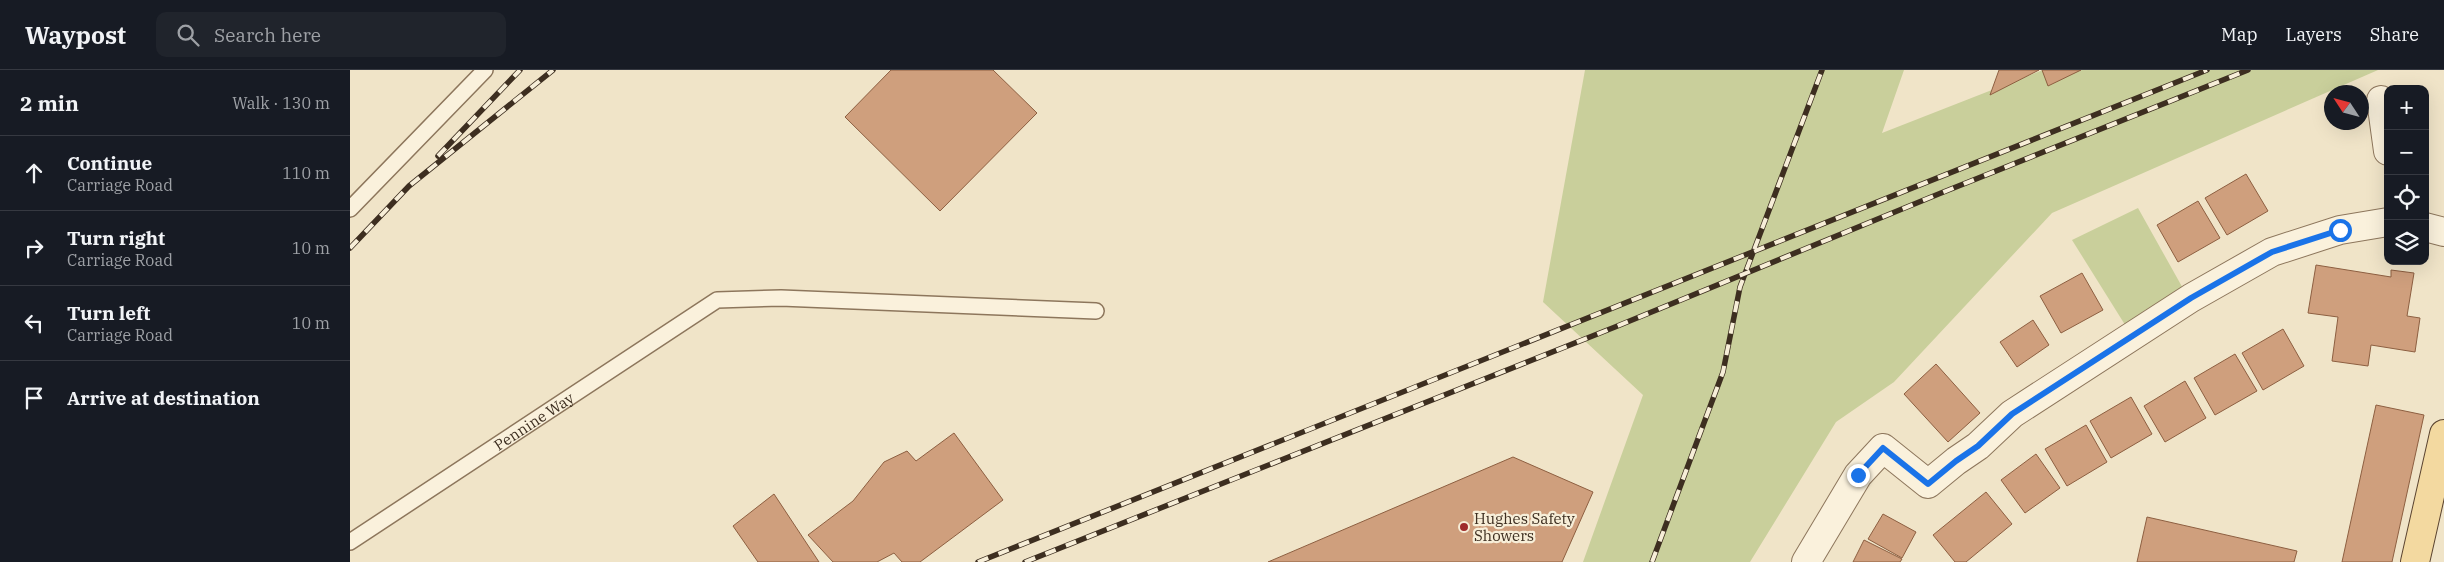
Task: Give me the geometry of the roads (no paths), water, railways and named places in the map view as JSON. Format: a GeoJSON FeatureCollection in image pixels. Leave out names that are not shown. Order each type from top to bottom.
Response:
{"type":"FeatureCollection","features":[{"type":"Feature","properties":{"kind":"main road"},"geometry":{"type":"LineString","coordinates":[[2415,562],[2435,513],[2444,434]]}},
{"type":"Feature","properties":{"kind":"street"},"geometry":{"type":"LineString","coordinates":[[2381,100],[2385,130]]}},
{"type":"Feature","properties":{"kind":"street"},"geometry":{"type":"LineString","coordinates":[[1806,562],[1858,475],[1883,448],[1928,484],[1978,446],[2012,414],[2191,298],[2272,252],[2340,230],[2384,223]]}},
{"type":"Feature","properties":{"kind":"street"},"geometry":{"type":"LineString","coordinates":[[2429,228],[2444,232]]}},
{"type":"Feature","properties":{"kind":"lane"},"geometry":{"type":"LineString","coordinates":[[350,209],[485,70]]}},
{"type":"Feature","properties":{"kind":"lane","name":"Pennine Way"},"geometry":{"type":"LineString","coordinates":[[350,542],[717,300],[781,298],[1096,311]]}},
{"type":"Feature","properties":{"kind":"railway"},"geometry":{"type":"LineString","coordinates":[[438,156],[520,70]]}},
{"type":"Feature","properties":{"kind":"railway"},"geometry":{"type":"LineString","coordinates":[[350,248],[409,186],[553,70]]}},
{"type":"Feature","properties":{"kind":"railway"},"geometry":{"type":"LineString","coordinates":[[1652,562],[1723,372],[1740,287],[1822,70]]}},
{"type":"Feature","properties":{"kind":"railway"},"geometry":{"type":"LineString","coordinates":[[978,562],[2207,70]]}},
{"type":"Feature","properties":{"kind":"railway"},"geometry":{"type":"LineString","coordinates":[[1025,562],[1615,327],[1941,193],[2248,70]]}},
{"type":"Feature","properties":{"kind":"place","name":"Hughes Safety Showers"},"geometry":{"type":"Point","coordinates":[1464,527]}}]}
